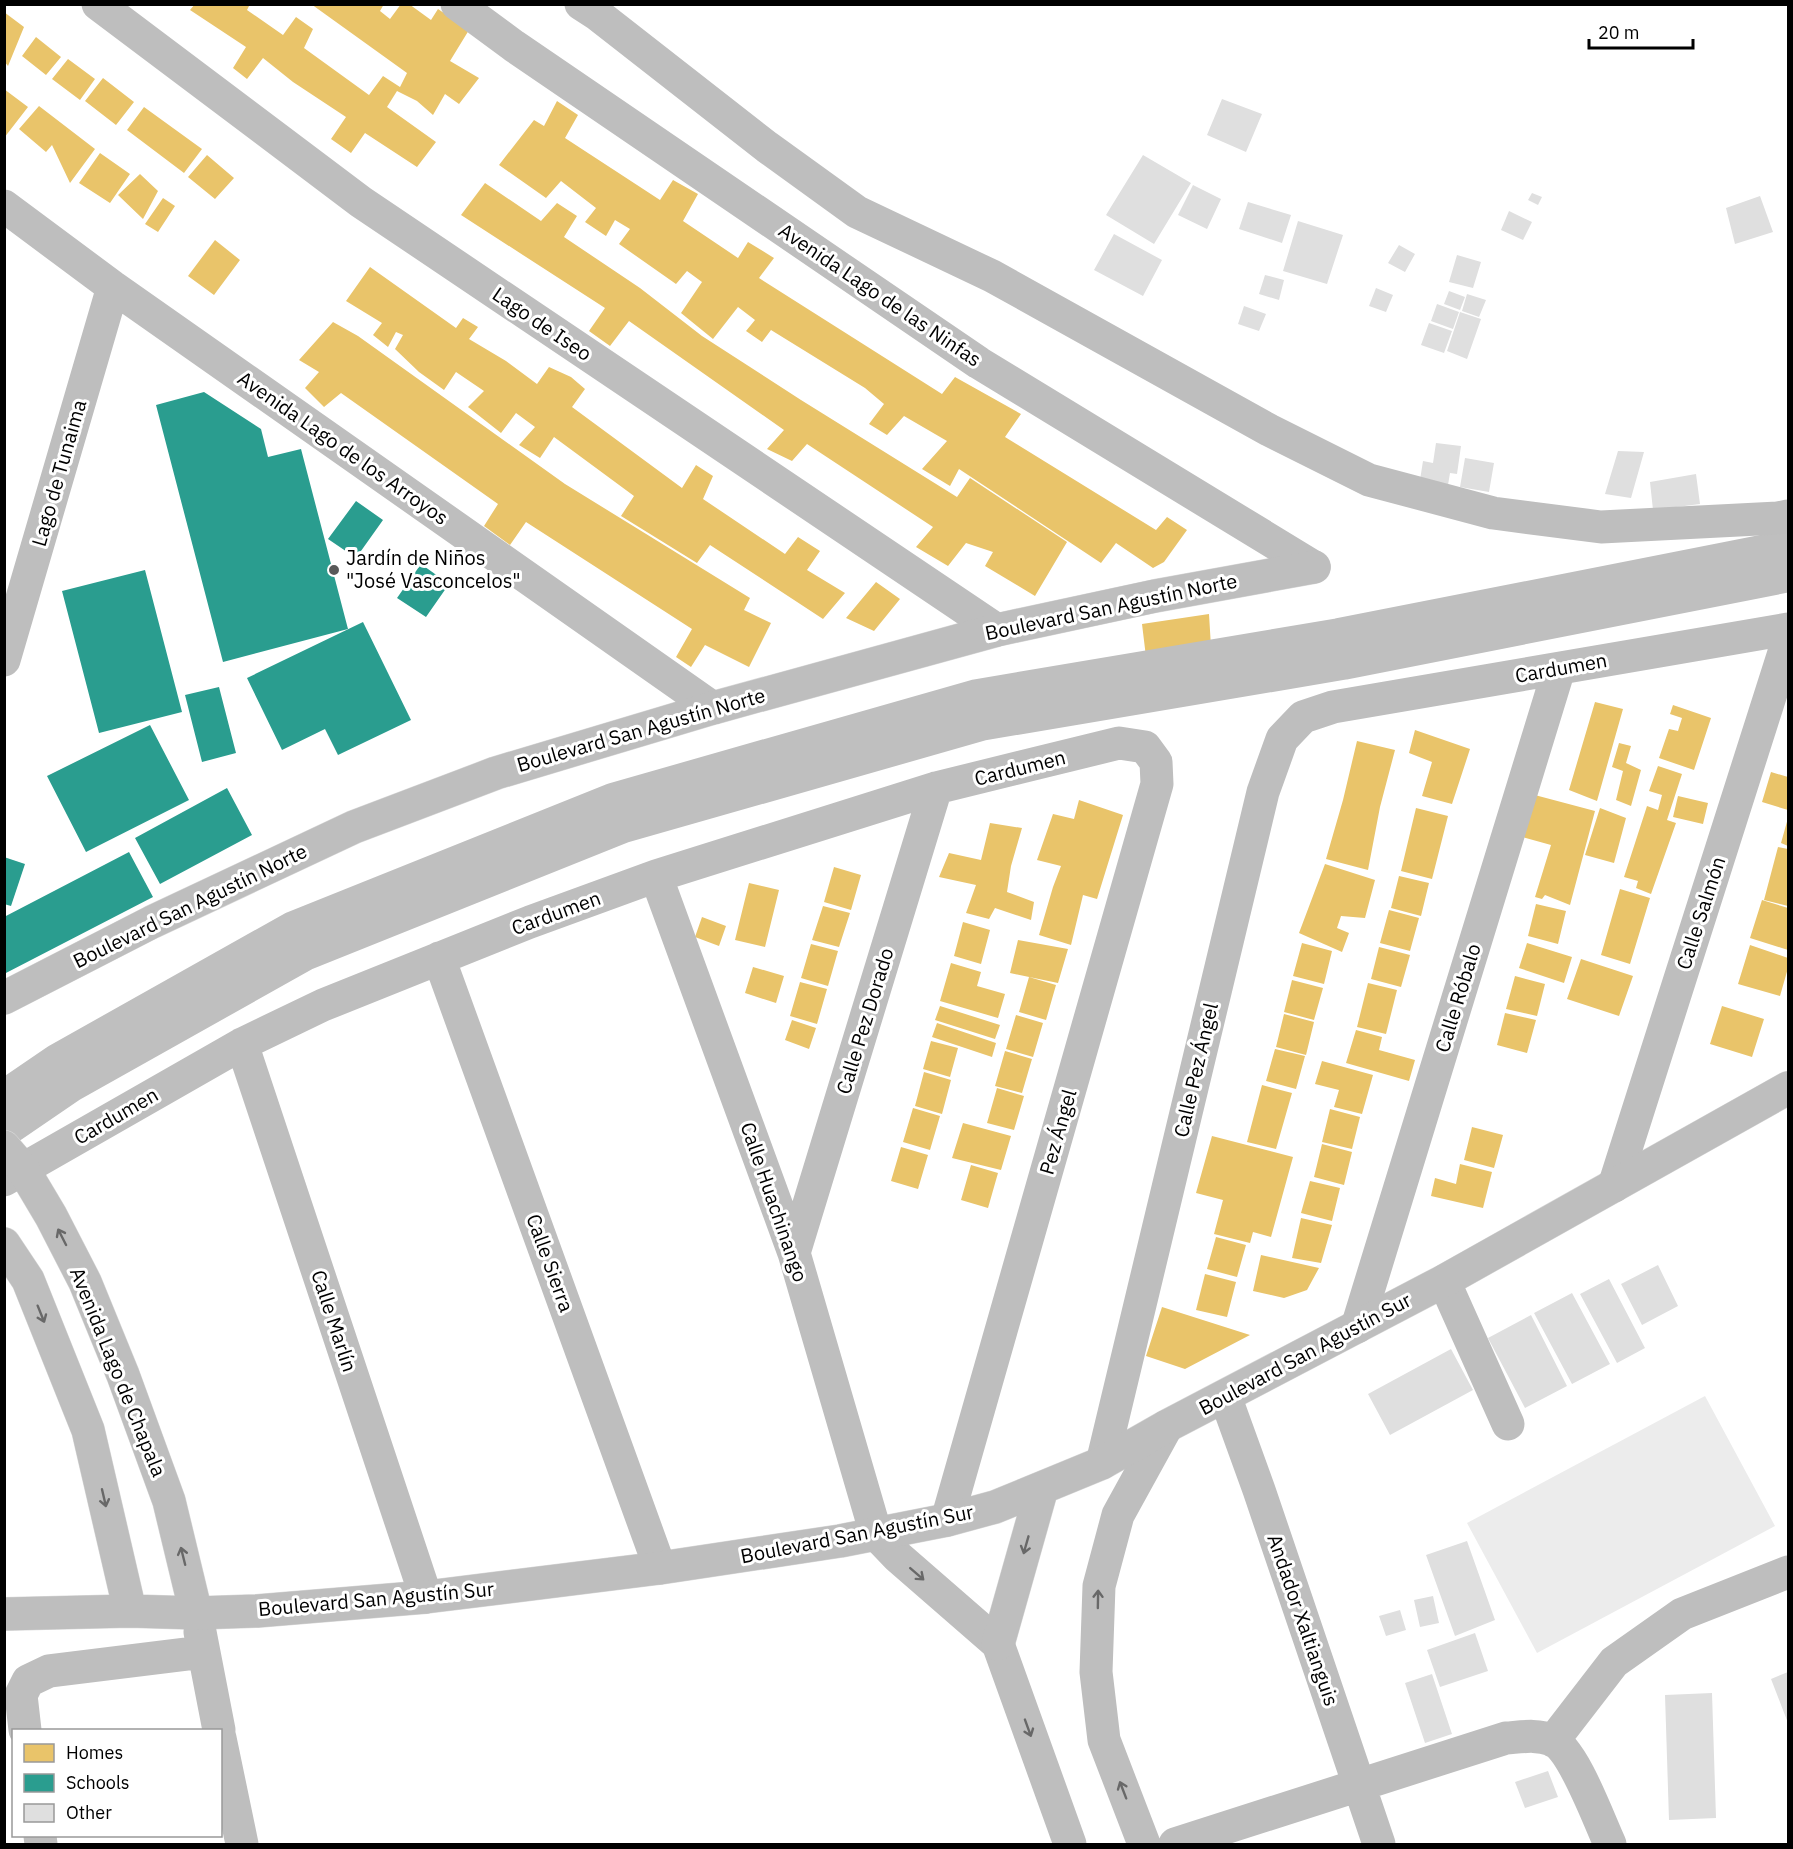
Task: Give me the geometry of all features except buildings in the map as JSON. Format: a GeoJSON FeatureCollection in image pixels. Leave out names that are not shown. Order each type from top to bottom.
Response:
{"type":"FeatureCollection","features":[{"type":"Feature","properties":{"kind":"street","name":"Lago de Iseo"},"geometry":{"type":"LineString","coordinates":[[98,4],[361,202],[997,630]]}},
{"type":"Feature","properties":{"kind":"street","name":"Avenida Lago de las Ninfas"},"geometry":{"type":"LineString","coordinates":[[457,4],[534,60],[979,363],[1314,567]]}},
{"type":"Feature","properties":{"kind":"street"},"geometry":{"type":"LineString","coordinates":[[581,4],[767,147],[857,212],[992,276],[1269,430],[1369,480],[1493,513],[1601,527],[1788,516]]}},
{"type":"Feature","properties":{"kind":"street","name":"Avenida Lago de los Arroyos"},"geometry":{"type":"LineString","coordinates":[[4,206],[113,287],[713,708]]}},
{"type":"Feature","properties":{"kind":"street","name":"Lago de Tunaima"},"geometry":{"type":"LineString","coordinates":[[4,660],[113,287]]}},
{"type":"Feature","properties":{"kind":"street","name":"Boulevard San Agustín Norte"},"geometry":{"type":"LineString","coordinates":[[4,998],[152,921],[354,827],[496,772],[713,708],[997,630],[1155,596],[1314,567]]}},
{"type":"Feature","properties":{"kind":"street","name":"Cardumen"},"geometry":{"type":"LineString","coordinates":[[1333,707],[1788,629]]}},
{"type":"Feature","properties":{"kind":"street","name":"Calle Salmón"},"geometry":{"type":"LineString","coordinates":[[1614,1186],[1788,640]]}},
{"type":"Feature","properties":{"kind":"street","name":"Calle Róbalo"},"geometry":{"type":"LineString","coordinates":[[1357,1327],[1559,669]]}},
{"type":"Feature","properties":{"kind":"street","name":"Calle Pez Ángel"},"geometry":{"type":"LineString","coordinates":[[1102,1463],[1263,792],[1282,739],[1303,717],[1333,707]]}},
{"type":"Feature","properties":{"kind":"street","name":"Cardumen"},"geometry":{"type":"LineString","coordinates":[[9,1161],[323,1005],[530,921],[656,876],[936,789],[1119,743],[1145,747]]}},
{"type":"Feature","properties":{"kind":"street","name":"Pez Ángel"},"geometry":{"type":"LineString","coordinates":[[947,1520],[1157,784],[1156,762],[1145,747]]}},
{"type":"Feature","properties":{"kind":"street","name":"Calle Pez Dorado"},"geometry":{"type":"LineString","coordinates":[[794,1253],[936,789]]}},
{"type":"Feature","properties":{"kind":"street","name":"Calle Huachinango"},"geometry":{"type":"LineString","coordinates":[[656,876],[794,1253],[876,1533]]}},
{"type":"Feature","properties":{"kind":"street","name":"Calle Sierra"},"geometry":{"type":"LineString","coordinates":[[439,958],[660,1568]]}},
{"type":"Feature","properties":{"kind":"street","name":"Calle Marlín"},"geometry":{"type":"LineString","coordinates":[[242,1044],[426,1598]]}},
{"type":"Feature","properties":{"kind":"street","name":"Boulevard San Agustín Sur"},"geometry":{"type":"LineString","coordinates":[[4,1614],[257,1611],[426,1598],[660,1568],[840,1541],[947,1520],[995,1507],[1102,1463],[1167,1426],[1444,1281],[1788,1088]]}},
{"type":"Feature","properties":{"kind":"street","name":"Avenida Lago de Chapala"},"geometry":{"type":"LineString","coordinates":[[9,1161],[51,1215],[85,1282],[170,1501],[196,1613],[219,1729]]}},
{"type":"Feature","properties":{"kind":"street"},"geometry":{"type":"LineString","coordinates":[[4,1244],[28,1280],[88,1430],[130,1611]]}},
{"type":"Feature","properties":{"kind":"street"},"geometry":{"type":"LineString","coordinates":[[1444,1281],[1508,1424]]}},
{"type":"Feature","properties":{"kind":"street","name":"Andador Xaltianguis"},"geometry":{"type":"LineString","coordinates":[[1225,1396],[1379,1845]]}},
{"type":"Feature","properties":{"kind":"street"},"geometry":{"type":"LineString","coordinates":[[1144,1845],[1104,1740],[1096,1672],[1099,1586],[1118,1515],[1167,1426]]}},
{"type":"Feature","properties":{"kind":"street"},"geometry":{"type":"LineString","coordinates":[[998,1644],[1042,1488]]}},
{"type":"Feature","properties":{"kind":"street"},"geometry":{"type":"LineString","coordinates":[[876,1533],[898,1557],[998,1644],[1070,1845]]}},
{"type":"Feature","properties":{"kind":"street"},"geometry":{"type":"LineString","coordinates":[[1553,1741],[1614,1662],[1682,1614],[1788,1572]]}},
{"type":"Feature","properties":{"kind":"street"},"geometry":{"type":"LineString","coordinates":[[25,1729],[21,1695],[28,1681],[49,1671],[203,1652]]}},
{"type":"Feature","properties":{"kind":"street"},"geometry":{"type":"LineString","coordinates":[[1174,1845],[1506,1738],[1532,1736],[1553,1741],[1571,1758],[1610,1845]]}},
{"type":"Feature","properties":{"kind":"street"},"geometry":{"type":"LineString","coordinates":[[222,1748],[242,1845]]}},
{"type":"Feature","properties":{"kind":"shaded area"},"geometry":{"type":"Polygon","coordinates":[[[1705,1396],[1775,1526],[1537,1653],[1467,1523],[1705,1396]]]}},
{"type":"Feature","properties":{"kind":"waterway"},"geometry":{"type":"LineString","coordinates":[[4,1114],[64,1073],[299,941],[618,813],[979,710],[1341,649],[1788,561]]}},
{"type":"Feature","properties":{"kind":"place","name":"Jardín de Niños \"José Vasconcelos\""},"geometry":{"type":"Point","coordinates":[334,570]}}]}
